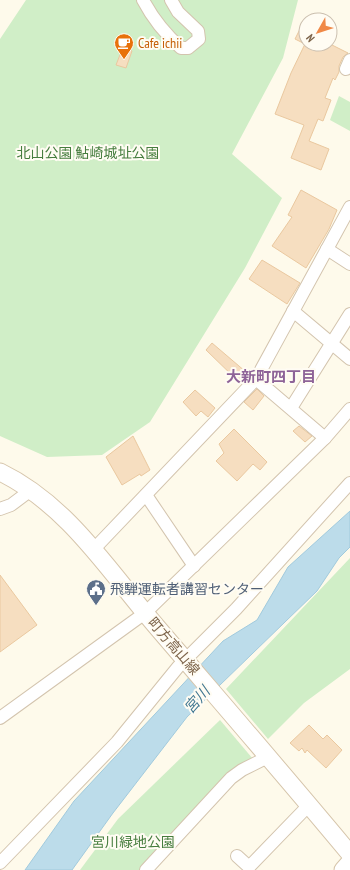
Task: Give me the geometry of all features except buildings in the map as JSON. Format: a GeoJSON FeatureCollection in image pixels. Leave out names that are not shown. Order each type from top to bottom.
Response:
{"type":"FeatureCollection","features":[{"type":"Feature","properties":{"kind":"main road","name":"町方高山線"},"geometry":{"type":"LineString","coordinates":[[0,472],[31,490],[60,512],[350,854]]}},
{"type":"Feature","properties":{"kind":"main road"},"geometry":{"type":"LineString","coordinates":[[343,870],[350,862]]}},
{"type":"Feature","properties":{"kind":"street"},"geometry":{"type":"LineString","coordinates":[[143,0],[153,18],[173,42],[181,48],[188,48],[199,39],[198,31],[178,12],[171,0]]}},
{"type":"Feature","properties":{"kind":"street"},"geometry":{"type":"LineString","coordinates":[[93,550],[256,379],[350,207]]}},
{"type":"Feature","properties":{"kind":"street"},"geometry":{"type":"LineString","coordinates":[[327,248],[350,264]]}},
{"type":"Feature","properties":{"kind":"street"},"geometry":{"type":"LineString","coordinates":[[293,311],[350,359]]}},
{"type":"Feature","properties":{"kind":"street"},"geometry":{"type":"LineString","coordinates":[[291,408],[350,314]]}},
{"type":"Feature","properties":{"kind":"street"},"geometry":{"type":"LineString","coordinates":[[256,379],[325,438]]}},
{"type":"Feature","properties":{"kind":"street"},"geometry":{"type":"LineString","coordinates":[[0,718],[145,613],[325,438],[350,409]]}},
{"type":"Feature","properties":{"kind":"street"},"geometry":{"type":"LineString","coordinates":[[0,863],[117,742],[187,661],[350,483]]}},
{"type":"Feature","properties":{"kind":"street"},"geometry":{"type":"LineString","coordinates":[[0,509],[11,505],[31,490]]}},
{"type":"Feature","properties":{"kind":"street"},"geometry":{"type":"LineString","coordinates":[[146,495],[194,566]]}},
{"type":"Feature","properties":{"kind":"street"},"geometry":{"type":"LineString","coordinates":[[146,870],[230,778],[265,754]]}},
{"type":"Feature","properties":{"kind":"street"},"geometry":{"type":"LineString","coordinates":[[237,856],[249,867],[310,805]]}},
{"type":"Feature","properties":{"kind":"green space","name":"北山公園 鮎崎城址公園"},"geometry":{"type":"Polygon","coordinates":[[[26,0],[298,0],[283,58],[232,154],[282,198],[245,268],[150,422],[102,455],[47,457],[0,436],[0,39],[26,0]]]}},
{"type":"Feature","properties":{"kind":"green space"},"geometry":{"type":"Polygon","coordinates":[[[339,96],[350,102],[350,131],[330,120],[339,96]]]}},
{"type":"Feature","properties":{"kind":"green space"},"geometry":{"type":"Polygon","coordinates":[[[350,558],[350,669],[304,703],[268,739],[226,689],[350,558]]]}},
{"type":"Feature","properties":{"kind":"green space","name":"宮川緑地公園"},"geometry":{"type":"Polygon","coordinates":[[[220,720],[253,759],[142,870],[80,870],[118,819],[220,720]]]}},
{"type":"Feature","properties":{"kind":"water","name":"宮川"},"geometry":{"type":"Polygon","coordinates":[[[350,511],[350,547],[339,558],[317,591],[187,717],[113,813],[72,870],[25,870],[74,801],[223,641],[257,620],[288,567],[350,511]]]}},
{"type":"Feature","properties":{"kind":"place","name":"Cafe ichii"},"geometry":{"type":"Point","coordinates":[124,60]}},
{"type":"Feature","properties":{"kind":"place","name":"飛騨運転者講習センター"},"geometry":{"type":"Point","coordinates":[96,606]}},
{"type":"Feature","properties":{"kind":"district","name":"大新町四丁目"},"geometry":{"type":"Point","coordinates":[271,377]}}]}
